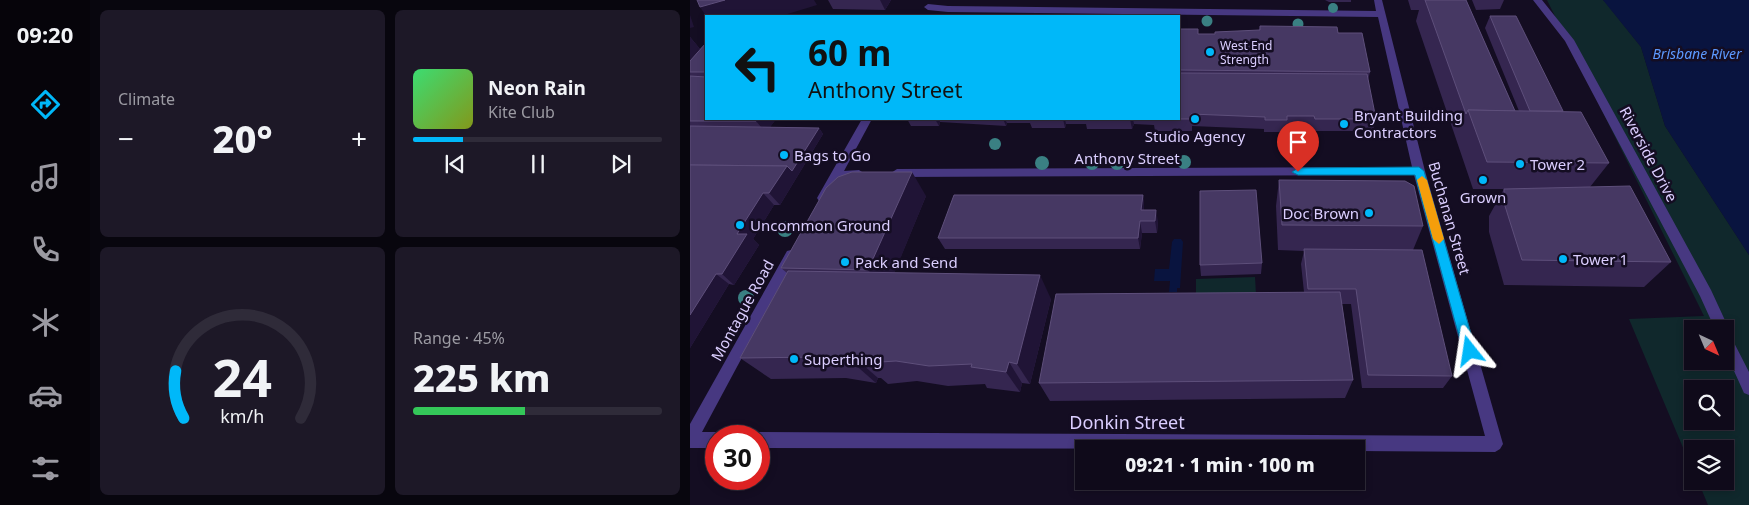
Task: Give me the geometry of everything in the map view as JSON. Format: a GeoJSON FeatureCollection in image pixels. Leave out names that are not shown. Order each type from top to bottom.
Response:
{"type":"FeatureCollection","features":[{"type":"Feature","properties":{"kind":"street","name":"Buchanan Street"},"geometry":{"type":"LineString","coordinates":[[1378,0],[1419,171],[1495,444]]}},
{"type":"Feature","properties":{"kind":"street","name":"Riverside Drive"},"geometry":{"type":"LineString","coordinates":[[1537,0],[1569,40],[1706,294],[1718,320]]}},
{"type":"Feature","properties":{"kind":"street"},"geometry":{"type":"LineString","coordinates":[[924,15],[930,3],[948,9],[1381,14]]}},
{"type":"Feature","properties":{"kind":"street"},"geometry":{"type":"LineString","coordinates":[[817,209],[866,120]]}},
{"type":"Feature","properties":{"kind":"street","name":"Anthony Street"},"geometry":{"type":"LineString","coordinates":[[836,175],[880,173],[1419,171]]}},
{"type":"Feature","properties":{"kind":"street","name":"Montague Road"},"geometry":{"type":"LineString","coordinates":[[690,439],[798,243]]}},
{"type":"Feature","properties":{"kind":"street"},"geometry":{"type":"LineString","coordinates":[[1734,356],[1749,388]]}},
{"type":"Feature","properties":{"kind":"street"},"geometry":{"type":"LineString","coordinates":[[690,439],[705,440]]}},
{"type":"Feature","properties":{"kind":"street","name":"Donkin Street"},"geometry":{"type":"LineString","coordinates":[[770,440],[1495,444]]}},
{"type":"Feature","properties":{"kind":"green space"},"geometry":{"type":"Polygon","coordinates":[[[1547,0],[1603,0],[1641,47],[1665,126],[1749,255],[1749,505],[1708,505],[1702,490],[1734,490],[1734,440],[1684,440],[1684,450],[1629,319],[1704,316],[1547,0]]]}},
{"type":"Feature","properties":{"kind":"green space"},"geometry":{"type":"Polygon","coordinates":[[[1255,277],[1256,294],[1196,296],[1196,279],[1255,277]]]}},
{"type":"Feature","properties":{"kind":"water","name":"Brisbane River"},"geometry":{"type":"Polygon","coordinates":[[[1603,0],[1749,0],[1749,255],[1665,126],[1641,47],[1603,0]]]}},
{"type":"Feature","properties":{"kind":"water"},"geometry":{"type":"Polygon","coordinates":[[[1174,239],[1181,239],[1183,242],[1180,288],[1177,288],[1177,292],[1169,292],[1170,281],[1154,281],[1155,269],[1169,269],[1174,239]]]}},
{"type":"Feature","properties":{"kind":"building"},"geometry":{"type":"Polygon","coordinates":[[[697,0],[725,0],[700,7],[697,0]]]}},
{"type":"Feature","properties":{"kind":"building"},"geometry":{"type":"Polygon","coordinates":[[[1425,0],[1466,0],[1515,111],[1468,110],[1466,114],[1425,0]]]}},
{"type":"Feature","properties":{"kind":"building"},"geometry":{"type":"Polygon","coordinates":[[[1490,16],[1516,16],[1563,111],[1530,111],[1490,16]]]}},
{"type":"Feature","properties":{"kind":"building"},"geometry":{"type":"Polygon","coordinates":[[[1260,26],[1337,27],[1338,33],[1362,33],[1370,72],[1180,70],[1180,29],[1198,29],[1198,34],[1260,30],[1260,26]]]}},
{"type":"Feature","properties":{"kind":"building"},"geometry":{"type":"Polygon","coordinates":[[[705,44],[705,72],[690,72],[690,61],[705,44]]]}},
{"type":"Feature","properties":{"kind":"building"},"geometry":{"type":"Polygon","coordinates":[[[1180,73],[1367,74],[1376,119],[1315,119],[1314,116],[1287,116],[1287,120],[1265,120],[1265,117],[1191,114],[1191,119],[1180,119],[1180,73]]]}},
{"type":"Feature","properties":{"kind":"building"},"geometry":{"type":"Polygon","coordinates":[[[690,76],[705,77],[705,120],[757,120],[756,121],[690,121],[690,76]]]}},
{"type":"Feature","properties":{"kind":"building"},"geometry":{"type":"Polygon","coordinates":[[[1468,110],[1581,112],[1609,163],[1487,162],[1468,110]]]}},
{"type":"Feature","properties":{"kind":"building"},"geometry":{"type":"Polygon","coordinates":[[[690,126],[819,128],[792,171],[787,166],[690,165],[690,126]]]}},
{"type":"Feature","properties":{"kind":"building"},"geometry":{"type":"Polygon","coordinates":[[[690,165],[787,166],[769,193],[763,193],[737,234],[747,234],[722,274],[716,274],[690,315],[690,165]]]}},
{"type":"Feature","properties":{"kind":"building"},"geometry":{"type":"Polygon","coordinates":[[[852,172],[912,172],[868,270],[781,268],[826,188],[838,177],[852,172]]]}},
{"type":"Feature","properties":{"kind":"building"},"geometry":{"type":"Polygon","coordinates":[[[1279,180],[1405,181],[1414,186],[1423,226],[1282,225],[1279,180]]]}},
{"type":"Feature","properties":{"kind":"building"},"geometry":{"type":"Polygon","coordinates":[[[1630,186],[1671,262],[1522,260],[1505,206],[1504,189],[1630,186]]]}},
{"type":"Feature","properties":{"kind":"building"},"geometry":{"type":"Polygon","coordinates":[[[1256,190],[1262,263],[1200,265],[1200,191],[1256,190]]]}},
{"type":"Feature","properties":{"kind":"building"},"geometry":{"type":"Polygon","coordinates":[[[954,195],[1143,195],[1141,210],[1156,210],[1155,221],[1140,221],[1138,238],[938,238],[954,195]]]}},
{"type":"Feature","properties":{"kind":"building"},"geometry":{"type":"Polygon","coordinates":[[[1304,249],[1422,250],[1452,376],[1368,375],[1356,289],[1308,289],[1304,249]]]}},
{"type":"Feature","properties":{"kind":"building"},"geometry":{"type":"Polygon","coordinates":[[[788,271],[1040,275],[1017,364],[1009,362],[1006,372],[971,367],[972,364],[929,366],[896,361],[865,363],[867,357],[854,357],[852,362],[820,357],[740,358],[788,271]]]}},
{"type":"Feature","properties":{"kind":"building"},"geometry":{"type":"Polygon","coordinates":[[[1340,292],[1353,380],[1039,383],[1056,294],[1340,292]]]}},
{"type":"Feature","properties":{"kind":"slow traffic"},"geometry":{"type":"LineString","coordinates":[[1422,180],[1439,239]]}},
{"type":"Feature","properties":{"kind":"place","name":"West End Strength"},"geometry":{"type":"Point","coordinates":[1210,52]}},
{"type":"Feature","properties":{"kind":"place","name":"Studio Agency"},"geometry":{"type":"Point","coordinates":[1195,119]}},
{"type":"Feature","properties":{"kind":"place","name":"Bryant Building Contractors"},"geometry":{"type":"Point","coordinates":[1344,124]}},
{"type":"Feature","properties":{"kind":"place","name":"Bags to Go"},"geometry":{"type":"Point","coordinates":[784,155]}},
{"type":"Feature","properties":{"kind":"place","name":"Tower 2"},"geometry":{"type":"Point","coordinates":[1520,164]}},
{"type":"Feature","properties":{"kind":"place","name":"Grown"},"geometry":{"type":"Point","coordinates":[1483,180]}},
{"type":"Feature","properties":{"kind":"place","name":"Doc Brown"},"geometry":{"type":"Point","coordinates":[1369,213]}},
{"type":"Feature","properties":{"kind":"place","name":"Uncommon Ground"},"geometry":{"type":"Point","coordinates":[740,225]}},
{"type":"Feature","properties":{"kind":"place","name":"Tower 1"},"geometry":{"type":"Point","coordinates":[1563,259]}},
{"type":"Feature","properties":{"kind":"place","name":"Pack and Send"},"geometry":{"type":"Point","coordinates":[845,262]}},
{"type":"Feature","properties":{"kind":"place","name":"Superthing"},"geometry":{"type":"Point","coordinates":[794,359]}},
{"type":"Feature","properties":{"kind":"route"},"geometry":{"type":"LineString","coordinates":[[1298,172],[1419,171],[1470,351]]}}]}
